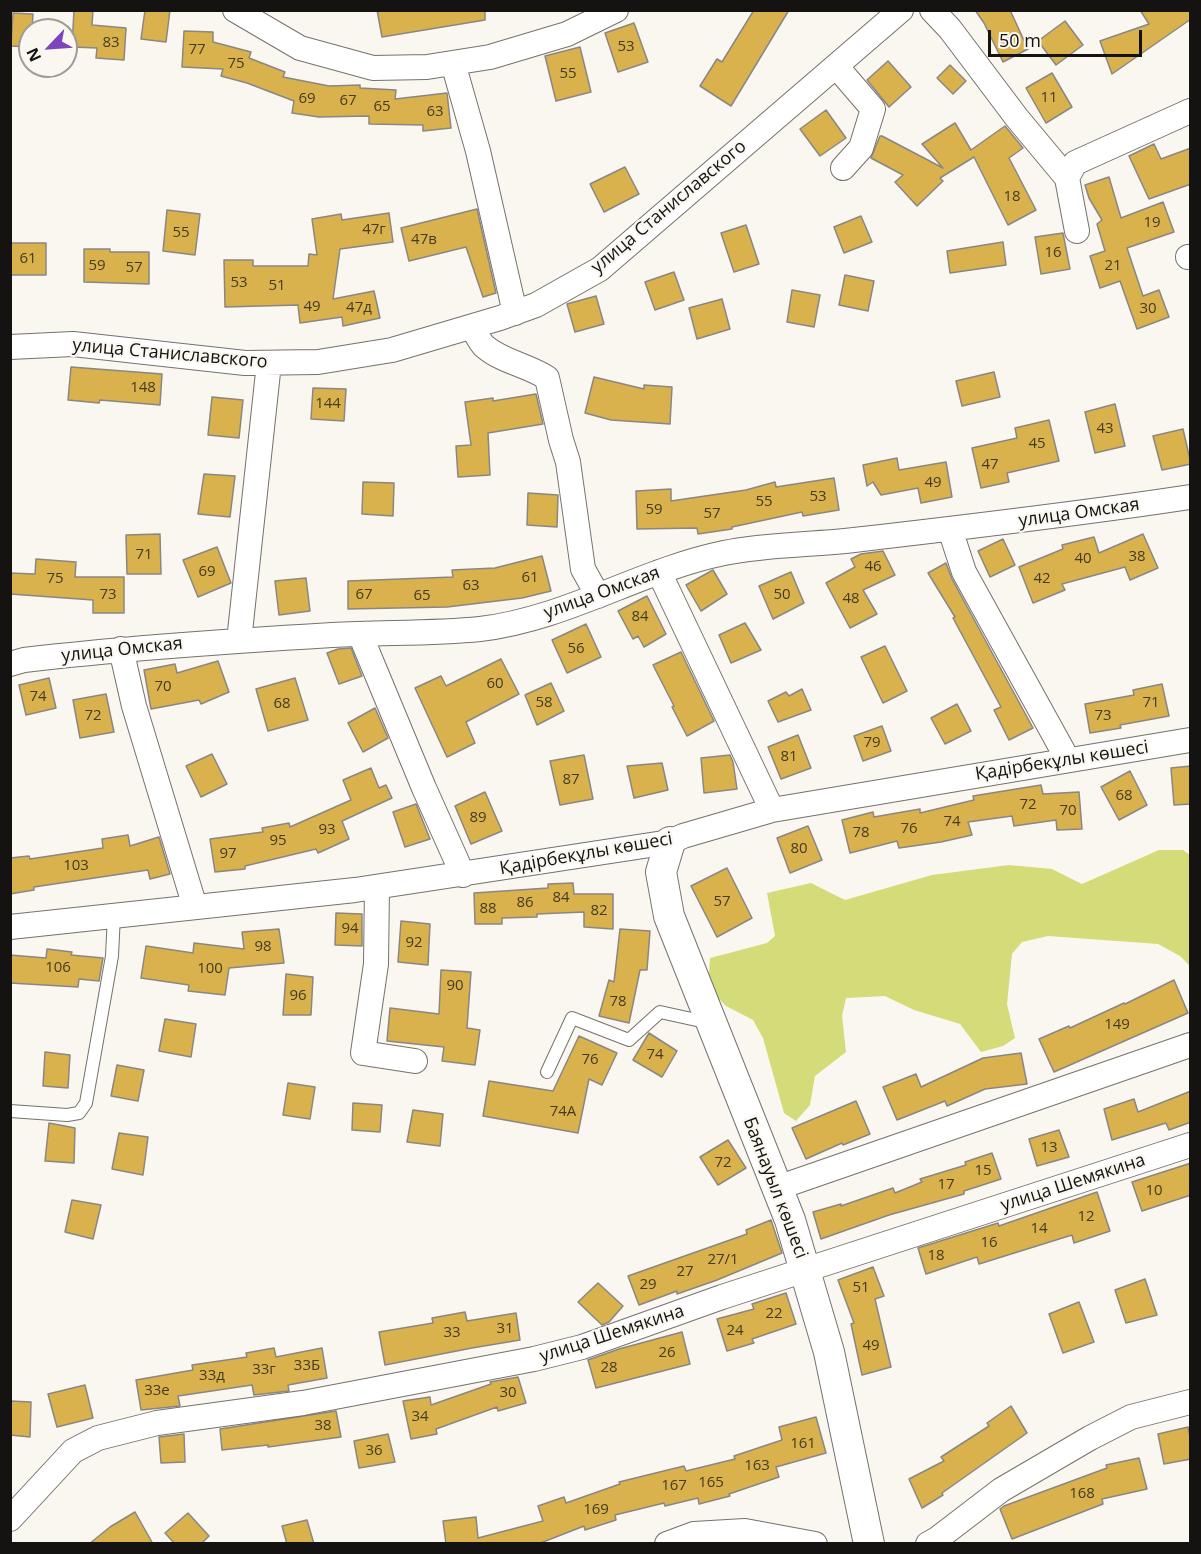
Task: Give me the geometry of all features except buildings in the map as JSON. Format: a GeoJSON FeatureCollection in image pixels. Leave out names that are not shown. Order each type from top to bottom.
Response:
{"type":"FeatureCollection","features":[{"type":"Feature","properties":{"kind":"street"},"geometry":{"type":"LineString","coordinates":[[235,10],[300,48],[374,68],[427,67],[490,57],[567,34],[616,10]]}},
{"type":"Feature","properties":{"kind":"street","name":"улица Станиславского"},"geometry":{"type":"LineString","coordinates":[[10,347],[73,344],[245,363],[318,362],[392,350],[515,313],[536,305],[600,269],[901,10]]}},
{"type":"Feature","properties":{"kind":"street"},"geometry":{"type":"LineString","coordinates":[[933,10],[1067,178],[1077,231]]}},
{"type":"Feature","properties":{"kind":"street"},"geometry":{"type":"LineString","coordinates":[[453,63],[478,151],[515,313]]}},
{"type":"Feature","properties":{"kind":"street"},"geometry":{"type":"LineString","coordinates":[[836,66],[873,109],[861,148],[843,168]]}},
{"type":"Feature","properties":{"kind":"street"},"geometry":{"type":"LineString","coordinates":[[1067,178],[1075,163],[1191,111]]}},
{"type":"Feature","properties":{"kind":"street"},"geometry":{"type":"LineString","coordinates":[[472,327],[482,345],[493,353],[537,371],[547,378],[568,462],[583,569],[598,596]]}},
{"type":"Feature","properties":{"kind":"street"},"geometry":{"type":"LineString","coordinates":[[239,641],[269,363]]}},
{"type":"Feature","properties":{"kind":"street","name":"улица Омская"},"geometry":{"type":"LineString","coordinates":[[10,664],[24,660],[121,649],[482,628],[539,616],[659,572],[722,553],[764,546],[835,542],[1084,513],[1191,497]]}},
{"type":"Feature","properties":{"kind":"street"},"geometry":{"type":"LineString","coordinates":[[950,529],[964,572],[1068,760]]}},
{"type":"Feature","properties":{"kind":"street"},"geometry":{"type":"LineString","coordinates":[[659,572],[772,810]]}},
{"type":"Feature","properties":{"kind":"street"},"geometry":{"type":"LineString","coordinates":[[360,634],[463,875]]}},
{"type":"Feature","properties":{"kind":"street"},"geometry":{"type":"LineString","coordinates":[[121,649],[134,706],[195,907]]}},
{"type":"Feature","properties":{"kind":"street","name":"Қадірбекұлы көшесі"},"geometry":{"type":"LineString","coordinates":[[10,927],[377,887],[463,875],[670,842],[683,836],[772,810],[1191,740]]}},
{"type":"Feature","properties":{"kind":"street","name":"Баянауыл көшесі"},"geometry":{"type":"LineString","coordinates":[[670,842],[661,872],[669,916],[790,1220],[829,1352],[869,1544]]}},
{"type":"Feature","properties":{"kind":"street"},"geometry":{"type":"LineString","coordinates":[[377,887],[376,964],[363,1053],[415,1061]]}},
{"type":"Feature","properties":{"kind":"street"},"geometry":{"type":"LineString","coordinates":[[777,1188],[1191,1045]]}},
{"type":"Feature","properties":{"kind":"street","name":"улица Шемякина"},"geometry":{"type":"LineString","coordinates":[[10,1519],[73,1451],[98,1438],[157,1423],[303,1403],[534,1359],[582,1347],[722,1298],[1191,1145]]}},
{"type":"Feature","properties":{"kind":"street"},"geometry":{"type":"LineString","coordinates":[[928,1544],[1001,1490],[1090,1438],[1131,1417],[1191,1402]]}},
{"type":"Feature","properties":{"kind":"street"},"geometry":{"type":"LineString","coordinates":[[666,1544],[694,1534],[745,1531],[815,1544]]}},
{"type":"Feature","properties":{"kind":"lane"},"geometry":{"type":"LineString","coordinates":[[10,1111],[67,1115],[79,1113],[86,1103],[112,957],[114,915]]}},
{"type":"Feature","properties":{"kind":"lane"},"geometry":{"type":"LineString","coordinates":[[547,1072],[572,1018],[629,1040],[660,1012],[711,1023]]}},
{"type":"Feature","properties":{"kind":"green space"},"geometry":{"type":"Polygon","coordinates":[[[1159,850],[1183,850],[1190,855],[1190,966],[1180,956],[1158,944],[1048,936],[1022,942],[1012,954],[1007,1004],[1015,1038],[1003,1046],[981,1052],[960,1024],[914,1010],[885,996],[846,998],[842,1016],[846,1052],[815,1076],[810,1105],[796,1121],[784,1113],[763,1038],[753,1020],[726,1006],[708,988],[710,958],[767,943],[775,936],[767,893],[811,883],[845,900],[932,875],[1009,865],[1052,869],[1082,884],[1159,850]]]}}]}
